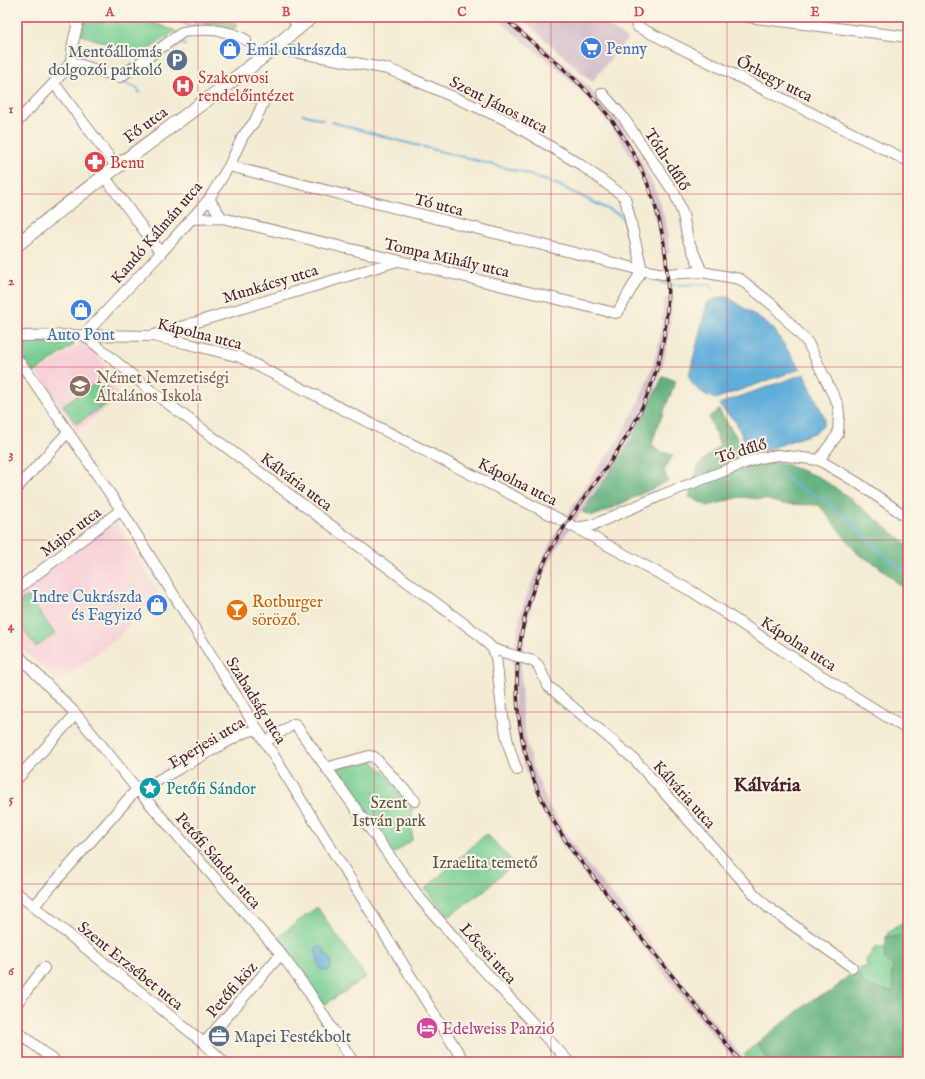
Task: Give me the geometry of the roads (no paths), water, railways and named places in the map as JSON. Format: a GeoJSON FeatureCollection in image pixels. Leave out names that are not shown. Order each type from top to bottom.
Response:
{"type":"FeatureCollection","features":[{"type":"Feature","properties":{"kind":"main road","name":"Fő utca"},"geometry":{"type":"LineString","coordinates":[[17,245],[116,166],[185,117],[278,44],[295,22],[311,17]]}},
{"type":"Feature","properties":{"kind":"street"},"geometry":{"type":"LineString","coordinates":[[17,122],[54,83],[71,62],[79,17]]}},
{"type":"Feature","properties":{"kind":"street","name":"Őrhegy utca"},"geometry":{"type":"LineString","coordinates":[[637,17],[636,24],[638,27],[908,161]]}},
{"type":"Feature","properties":{"kind":"street"},"geometry":{"type":"LineString","coordinates":[[748,17],[908,37]]}},
{"type":"Feature","properties":{"kind":"street"},"geometry":{"type":"LineString","coordinates":[[71,62],[120,76],[184,32],[207,30],[237,34],[246,40]]}},
{"type":"Feature","properties":{"kind":"street","name":"Szent János utca"},"geometry":{"type":"LineString","coordinates":[[278,44],[284,50],[388,69],[504,119],[578,163],[607,183],[625,198],[642,270]]}},
{"type":"Feature","properties":{"kind":"street"},"geometry":{"type":"LineString","coordinates":[[54,83],[116,166]]}},
{"type":"Feature","properties":{"kind":"street","name":"Tóth-dűlő"},"geometry":{"type":"LineString","coordinates":[[602,93],[623,117],[675,194],[683,215],[688,240],[702,272]]}},
{"type":"Feature","properties":{"kind":"street","name":"Kandó Kálmán utca"},"geometry":{"type":"LineString","coordinates":[[84,335],[161,253],[209,199],[229,166],[242,136],[255,122],[264,101]]}},
{"type":"Feature","properties":{"kind":"street","name":"Tó utca"},"geometry":{"type":"LineString","coordinates":[[229,166],[642,270],[663,274],[702,272],[740,279],[774,306],[808,344],[838,405],[838,434],[819,460]]}},
{"type":"Feature","properties":{"kind":"street"},"geometry":{"type":"LineString","coordinates":[[104,176],[161,253]]}},
{"type":"Feature","properties":{"kind":"street"},"geometry":{"type":"LineString","coordinates":[[209,199],[222,218]]}},
{"type":"Feature","properties":{"kind":"street","name":"Tompa Mihály utca"},"geometry":{"type":"LineString","coordinates":[[191,219],[222,218],[615,313],[618,312],[642,270]]}},
{"type":"Feature","properties":{"kind":"street","name":"Munkácsy utca"},"geometry":{"type":"LineString","coordinates":[[152,336],[397,261]]}},
{"type":"Feature","properties":{"kind":"street"},"geometry":{"type":"LineString","coordinates":[[185,343],[191,323]]}},
{"type":"Feature","properties":{"kind":"street","name":"Kápolna utca"},"geometry":{"type":"LineString","coordinates":[[17,338],[20,336],[84,335],[152,336],[240,357],[576,528],[693,592],[809,668],[908,730]]}},
{"type":"Feature","properties":{"kind":"street","name":"Kálvária utca"},"geometry":{"type":"LineString","coordinates":[[84,335],[150,390],[478,634],[496,650],[533,661],[538,665],[548,686],[607,735],[634,760],[710,846],[765,904],[852,967]]}},
{"type":"Feature","properties":{"kind":"street","name":"Szabadság utca"},"geometry":{"type":"LineString","coordinates":[[17,359],[121,510],[464,1062]]}},
{"type":"Feature","properties":{"kind":"street"},"geometry":{"type":"LineString","coordinates":[[17,488],[68,432]]}},
{"type":"Feature","properties":{"kind":"street","name":"Tó dűlő"},"geometry":{"type":"LineString","coordinates":[[576,528],[593,525],[669,492],[759,458],[778,455],[819,460],[858,483],[908,518]]}},
{"type":"Feature","properties":{"kind":"street","name":"Major utca"},"geometry":{"type":"LineString","coordinates":[[17,590],[121,510]]}},
{"type":"Feature","properties":{"kind":"street"},"geometry":{"type":"LineString","coordinates":[[496,650],[506,738],[510,756],[516,770]]}},
{"type":"Feature","properties":{"kind":"street","name":"Petőfi Sándor utca"},"geometry":{"type":"LineString","coordinates":[[17,654],[76,714],[137,789],[281,954],[307,989],[353,1062]]}},
{"type":"Feature","properties":{"kind":"street"},"geometry":{"type":"LineString","coordinates":[[18,778],[76,714]]}},
{"type":"Feature","properties":{"kind":"street"},"geometry":{"type":"LineString","coordinates":[[265,742],[295,724],[326,768],[369,756],[374,757],[415,801]]}},
{"type":"Feature","properties":{"kind":"street","name":"Eperjesi utca"},"geometry":{"type":"LineString","coordinates":[[137,789],[150,793],[245,739],[257,729]]}},
{"type":"Feature","properties":{"kind":"street","name":"Lőcsei utca"},"geometry":{"type":"LineString","coordinates":[[326,768],[419,896],[465,950],[569,1062]]}},
{"type":"Feature","properties":{"kind":"street"},"geometry":{"type":"LineString","coordinates":[[34,906],[137,789]]}},
{"type":"Feature","properties":{"kind":"street","name":"Szent Erzsébet utca"},"geometry":{"type":"LineString","coordinates":[[17,893],[204,1043],[224,1062]]}},
{"type":"Feature","properties":{"kind":"street","name":"Petőfi köz"},"geometry":{"type":"LineString","coordinates":[[204,1043],[281,954]]}},
{"type":"Feature","properties":{"kind":"street"},"geometry":{"type":"LineString","coordinates":[[17,1003],[44,968]]}},
{"type":"Feature","properties":{"kind":"street"},"geometry":{"type":"LineString","coordinates":[[17,1030],[56,1062]]}},
{"type":"Feature","properties":{"kind":"water"},"geometry":{"type":"Polygon","coordinates":[[[721,297],[728,297],[773,328],[800,369],[715,399],[695,387],[689,376],[706,307],[708,302],[721,297]]]}},
{"type":"Feature","properties":{"kind":"water"},"geometry":{"type":"Polygon","coordinates":[[[804,374],[825,419],[823,426],[816,432],[772,448],[759,451],[751,450],[747,447],[736,422],[721,408],[719,404],[804,374]]]}},
{"type":"Feature","properties":{"kind":"water"},"geometry":{"type":"Polygon","coordinates":[[[317,946],[324,948],[324,954],[327,955],[331,961],[330,969],[328,971],[320,969],[315,948],[317,946]]]}},
{"type":"Feature","properties":{"kind":"waterway"},"geometry":{"type":"LineString","coordinates":[[177,20],[192,27],[199,20]]}},
{"type":"Feature","properties":{"kind":"waterway"},"geometry":{"type":"LineString","coordinates":[[177,41],[185,45]]}},
{"type":"Feature","properties":{"kind":"waterway"},"geometry":{"type":"LineString","coordinates":[[119,81],[122,82],[146,64]]}},
{"type":"Feature","properties":{"kind":"waterway"},"geometry":{"type":"LineString","coordinates":[[122,82],[137,88],[140,93]]}},
{"type":"Feature","properties":{"kind":"waterway"},"geometry":{"type":"LineString","coordinates":[[239,91],[256,99]]}},
{"type":"Feature","properties":{"kind":"waterway"},"geometry":{"type":"LineString","coordinates":[[303,114],[323,120]]}},
{"type":"Feature","properties":{"kind":"waterway"},"geometry":{"type":"LineString","coordinates":[[332,122],[522,172],[558,185],[620,215],[623,219],[634,259]]}},
{"type":"Feature","properties":{"kind":"waterway"},"geometry":{"type":"LineString","coordinates":[[649,276],[662,283],[676,285],[706,284],[710,285],[713,290]]}},
{"type":"Feature","properties":{"kind":"waterway"},"geometry":{"type":"LineString","coordinates":[[778,471],[795,485],[830,503],[908,576]]}},
{"type":"Feature","properties":{"kind":"railway"},"geometry":{"type":"LineString","coordinates":[[503,17],[571,75],[596,100],[630,148],[647,184],[660,222],[666,262],[667,301],[663,341],[653,380],[637,418],[619,449],[576,509],[556,540],[541,569],[530,600],[522,631],[518,664],[517,696],[520,728],[527,760],[538,791],[554,823],[574,853],[741,1062]]}},
{"type":"Feature","properties":{"kind":"place","name":"Penny"},"geometry":{"type":"Point","coordinates":[591,48]}},
{"type":"Feature","properties":{"kind":"place","name":"Emil cukrászda"},"geometry":{"type":"Point","coordinates":[230,49]}},
{"type":"Feature","properties":{"kind":"place","name":"Mentőállomás dolgozói parkoló"},"geometry":{"type":"Point","coordinates":[177,60]}},
{"type":"Feature","properties":{"kind":"place","name":"Szakorvosi rendelőintézet"},"geometry":{"type":"Point","coordinates":[183,86]}},
{"type":"Feature","properties":{"kind":"place","name":"Benu"},"geometry":{"type":"Point","coordinates":[95,162]}},
{"type":"Feature","properties":{"kind":"place","name":"Auto Pont"},"geometry":{"type":"Point","coordinates":[81,310]}},
{"type":"Feature","properties":{"kind":"place","name":"Német Nemzetiségi Általános Iskola"},"geometry":{"type":"Point","coordinates":[80,386]}},
{"type":"Feature","properties":{"kind":"place","name":"Indre Cukrászda és Fagyizó"},"geometry":{"type":"Point","coordinates":[157,605]}},
{"type":"Feature","properties":{"kind":"place","name":"Rotburger söröző."},"geometry":{"type":"Point","coordinates":[237,610]}},
{"type":"Feature","properties":{"kind":"place","name":"Petőfi Sándor"},"geometry":{"type":"Point","coordinates":[150,788]}},
{"type":"Feature","properties":{"kind":"place","name":"Edelweiss Panzió"},"geometry":{"type":"Point","coordinates":[427,1028]}},
{"type":"Feature","properties":{"kind":"place","name":"Mapei Festékbolt"},"geometry":{"type":"Point","coordinates":[219,1036]}},
{"type":"Feature","properties":{"kind":"district","name":"Kálvária"},"geometry":{"type":"Point","coordinates":[767,784]}},
{"type":"Feature","properties":{"kind":"park label","name":"Szent István park"},"geometry":{"type":"Point","coordinates":[389,811]}},
{"type":"Feature","properties":{"kind":"park label","name":"Izraelita temető"},"geometry":{"type":"Point","coordinates":[485,862]}}]}
